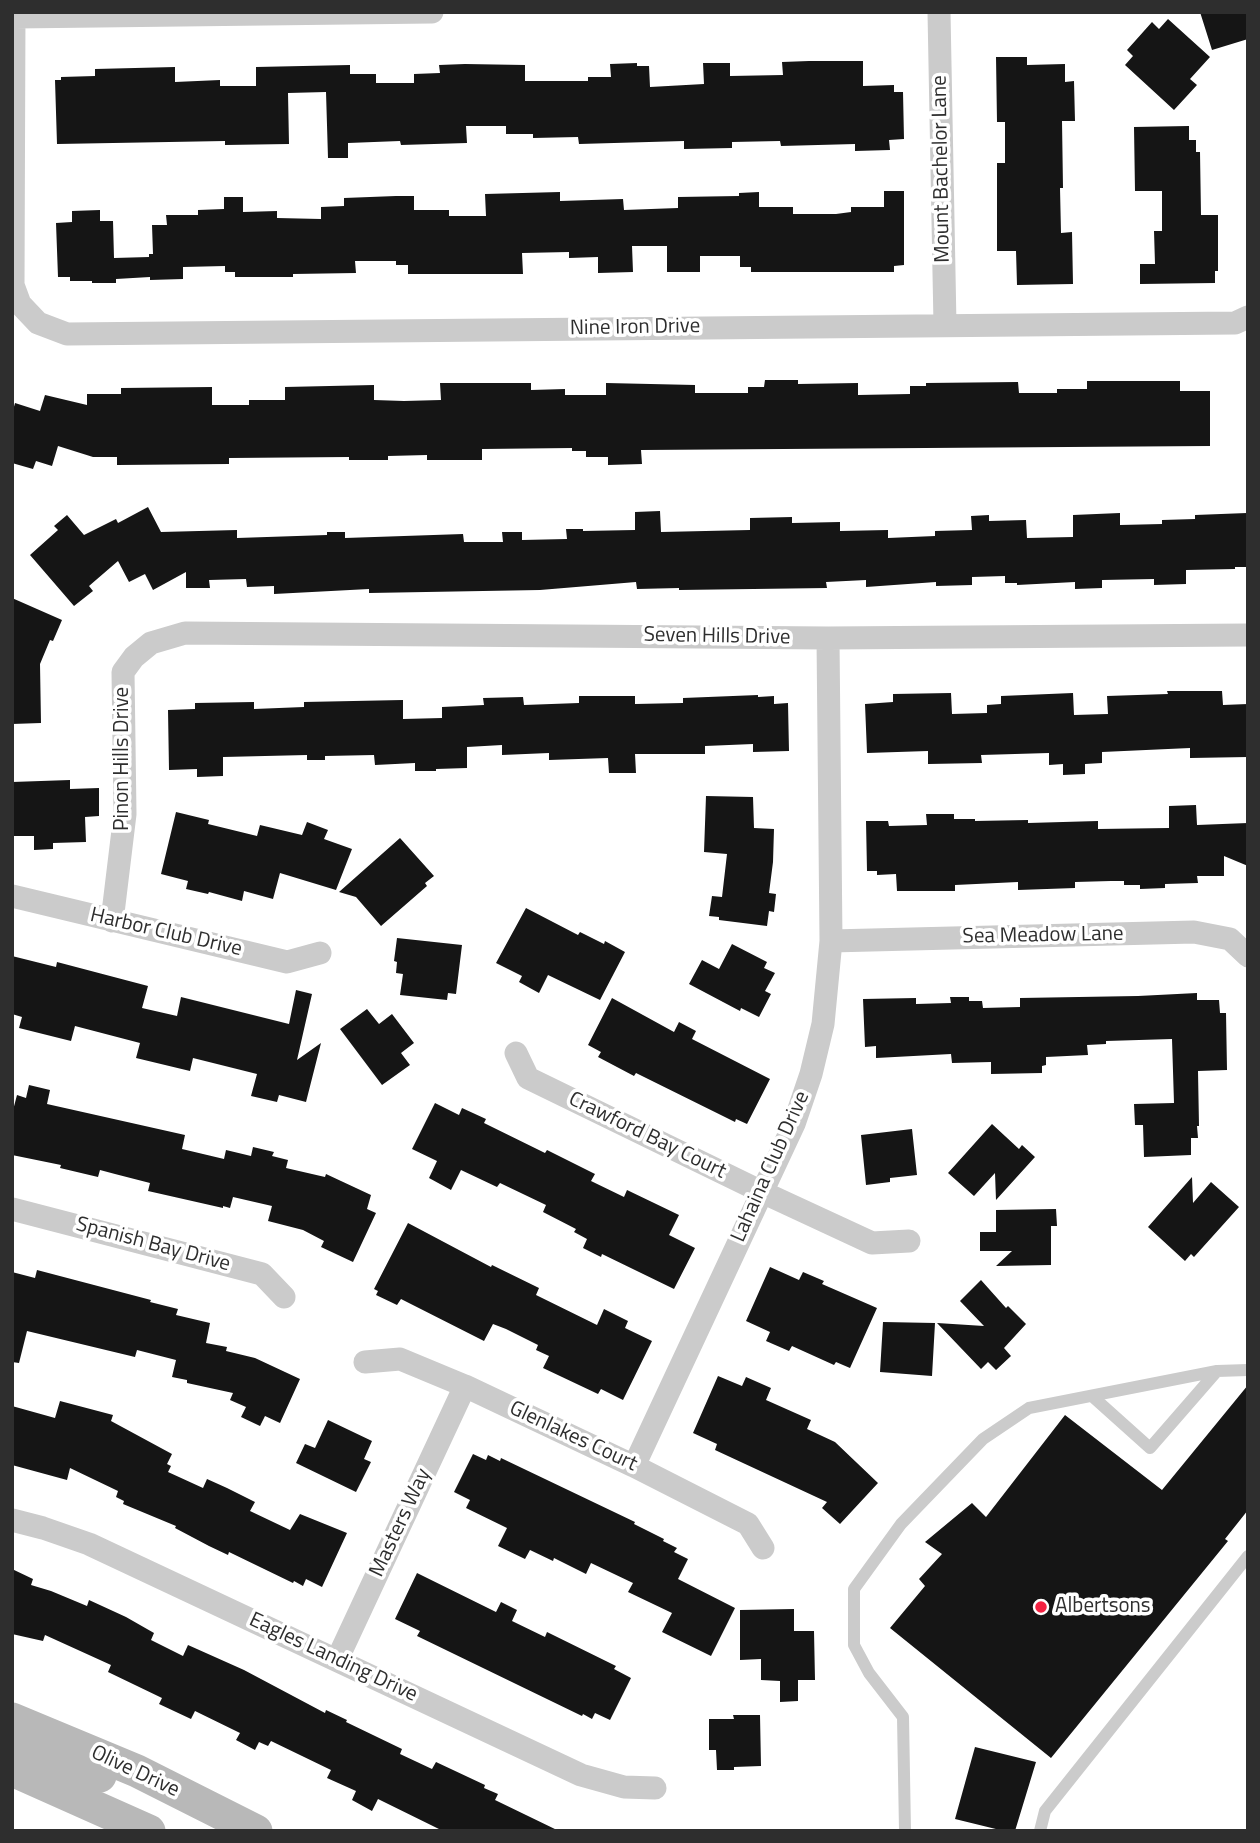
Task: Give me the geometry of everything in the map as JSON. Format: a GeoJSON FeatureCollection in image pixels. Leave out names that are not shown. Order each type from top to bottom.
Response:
{"type":"FeatureCollection","features":[{"type":"Feature","properties":{"kind":"main road","name":"Olive Drive"},"geometry":{"type":"LineString","coordinates":[[12,1719],[137,1771],[249,1827]]}},
{"type":"Feature","properties":{"kind":"main road"},"geometry":{"type":"LineString","coordinates":[[12,1750],[32,1753],[249,1827]]}},
{"type":"Feature","properties":{"kind":"main road"},"geometry":{"type":"LineString","coordinates":[[12,1770],[149,1831]]}},
{"type":"Feature","properties":{"kind":"street"},"geometry":{"type":"LineString","coordinates":[[15,15],[432,12]]}},
{"type":"Feature","properties":{"kind":"street","name":"Mount Bachelor Lane"},"geometry":{"type":"LineString","coordinates":[[939,12],[945,325]]}},
{"type":"Feature","properties":{"kind":"street","name":"Nine Iron Drive"},"geometry":{"type":"LineString","coordinates":[[15,15],[13,285],[20,304],[38,323],[67,334],[1235,323],[1248,317]]}},
{"type":"Feature","properties":{"kind":"street","name":"Seven Hills Drive"},"geometry":{"type":"LineString","coordinates":[[186,633],[828,638],[1248,635]]}},
{"type":"Feature","properties":{"kind":"street","name":"Pinon Hills Drive"},"geometry":{"type":"LineString","coordinates":[[112,921],[125,814],[123,672],[134,657],[150,643],[186,633]]}},
{"type":"Feature","properties":{"kind":"street","name":"Lahaina Club Drive"},"geometry":{"type":"LineString","coordinates":[[634,1466],[794,1124],[811,1074],[823,1024],[831,941],[828,638]]}},
{"type":"Feature","properties":{"kind":"street","name":"Harbor Club Drive"},"geometry":{"type":"LineString","coordinates":[[12,896],[287,962],[320,953]]}},
{"type":"Feature","properties":{"kind":"street","name":"Sea Meadow Lane"},"geometry":{"type":"LineString","coordinates":[[831,941],[1194,932],[1230,939],[1248,956]]}},
{"type":"Feature","properties":{"kind":"street","name":"Crawford Bay Court"},"geometry":{"type":"LineString","coordinates":[[516,1054],[528,1078],[762,1192],[872,1243],[909,1241]]}},
{"type":"Feature","properties":{"kind":"street","name":"Spanish Bay Drive"},"geometry":{"type":"LineString","coordinates":[[12,1209],[262,1274],[284,1297]]}},
{"type":"Feature","properties":{"kind":"street","name":"Glenlakes Court"},"geometry":{"type":"LineString","coordinates":[[365,1362],[400,1359],[465,1386],[634,1466],[748,1524],[763,1548]]}},
{"type":"Feature","properties":{"kind":"street","name":"Masters Way"},"geometry":{"type":"LineString","coordinates":[[337,1660],[465,1386]]}},
{"type":"Feature","properties":{"kind":"street","name":"Eagles Landing Drive"},"geometry":{"type":"LineString","coordinates":[[12,1520],[89,1544],[581,1775],[624,1787],[655,1788]]}},
{"type":"Feature","properties":{"kind":"lane"},"geometry":{"type":"LineString","coordinates":[[905,1831],[903,1717],[869,1674],[854,1645],[854,1588],[901,1524],[982,1439],[1029,1408],[1217,1371],[1248,1370]]}},
{"type":"Feature","properties":{"kind":"lane"},"geometry":{"type":"LineString","coordinates":[[1092,1396],[1150,1448],[1217,1371]]}},
{"type":"Feature","properties":{"kind":"lane"},"geometry":{"type":"LineString","coordinates":[[1040,1831],[1045,1811],[1248,1556]]}},
{"type":"Feature","properties":{"kind":"building"},"geometry":{"type":"Polygon","coordinates":[[[1200,12],[1248,12],[1248,39],[1212,50],[1200,12]]]}},
{"type":"Feature","properties":{"kind":"building"},"geometry":{"type":"Polygon","coordinates":[[[1168,19],[1210,57],[1190,79],[1197,85],[1174,110],[1125,65],[1133,56],[1127,50],[1152,22],[1159,29],[1168,19]]]}},
{"type":"Feature","properties":{"kind":"building"},"geometry":{"type":"Polygon","coordinates":[[[996,57],[1027,57],[1027,65],[1065,64],[1065,82],[1074,81],[1075,121],[1062,121],[1063,188],[1060,188],[1061,233],[1072,232],[1073,284],[1017,285],[1016,251],[997,251],[997,163],[1005,163],[1005,122],[997,122],[996,57]]]}},
{"type":"Feature","properties":{"kind":"building"},"geometry":{"type":"Polygon","coordinates":[[[863,61],[863,86],[894,85],[894,92],[903,92],[904,139],[889,140],[890,150],[855,151],[855,144],[781,146],[780,141],[732,142],[732,148],[684,149],[684,141],[579,144],[578,137],[533,138],[533,134],[506,134],[506,126],[466,126],[467,143],[348,143],[348,158],[328,158],[326,92],[288,93],[289,144],[225,145],[225,141],[57,144],[55,80],[61,80],[61,77],[95,76],[95,69],[175,67],[175,82],[220,80],[220,86],[256,86],[256,67],[350,65],[350,74],[376,74],[376,83],[414,83],[414,74],[440,73],[439,65],[525,65],[525,81],[588,81],[588,77],[611,77],[610,64],[637,63],[637,66],[649,66],[650,87],[704,84],[703,63],[730,63],[730,76],[783,75],[782,62],[863,61]]]}},
{"type":"Feature","properties":{"kind":"building"},"geometry":{"type":"Polygon","coordinates":[[[1189,126],[1189,140],[1196,140],[1196,152],[1200,152],[1201,215],[1218,215],[1218,271],[1215,271],[1215,283],[1140,284],[1140,264],[1155,264],[1154,231],[1162,231],[1162,191],[1135,191],[1134,127],[1189,126]]]}},
{"type":"Feature","properties":{"kind":"building"},"geometry":{"type":"Polygon","coordinates":[[[884,191],[904,191],[904,265],[894,266],[894,272],[751,272],[751,267],[740,267],[740,256],[700,256],[700,272],[667,272],[667,246],[632,246],[633,272],[598,273],[598,257],[569,258],[569,252],[522,253],[523,274],[408,274],[408,265],[396,265],[396,261],[355,261],[356,273],[293,274],[293,277],[235,277],[235,272],[225,272],[225,266],[183,267],[183,279],[150,280],[150,277],[116,279],[116,283],[92,283],[58,277],[56,223],[72,222],[72,211],[100,210],[100,221],[113,221],[114,258],[149,257],[149,254],[153,254],[152,225],[167,225],[166,215],[198,215],[198,210],[224,209],[224,197],[243,197],[243,212],[277,211],[277,218],[321,219],[321,207],[344,206],[344,198],[414,196],[414,210],[449,210],[449,216],[486,216],[485,194],[560,192],[560,201],[623,199],[624,210],[678,208],[678,197],[739,196],[739,193],[759,192],[759,207],[793,207],[793,214],[836,214],[851,212],[851,207],[884,207],[884,191]]]}},
{"type":"Feature","properties":{"kind":"building"},"geometry":{"type":"Polygon","coordinates":[[[765,380],[798,380],[798,384],[858,383],[858,395],[910,394],[910,386],[926,386],[926,383],[1018,382],[1019,393],[1057,393],[1057,389],[1087,389],[1087,381],[1180,381],[1180,391],[1210,391],[1210,446],[641,450],[642,464],[608,465],[608,457],[586,457],[586,451],[572,451],[572,448],[482,449],[482,460],[427,460],[427,455],[388,456],[388,460],[349,460],[349,457],[229,458],[229,464],[117,465],[117,457],[93,457],[58,446],[52,466],[36,461],[33,469],[12,463],[12,414],[15,403],[40,411],[45,395],[87,405],[87,394],[121,394],[121,388],[212,387],[212,405],[249,405],[249,400],[285,400],[285,387],[374,385],[374,400],[404,401],[441,400],[440,383],[531,383],[531,390],[565,389],[565,395],[606,395],[606,383],[695,385],[695,393],[748,393],[748,387],[764,387],[765,380]]]}},
{"type":"Feature","properties":{"kind":"building"},"geometry":{"type":"Polygon","coordinates":[[[148,507],[161,532],[237,530],[237,538],[327,535],[327,532],[345,532],[345,538],[463,534],[464,542],[503,542],[502,532],[522,532],[522,540],[567,539],[566,529],[635,530],[635,512],[660,511],[661,532],[750,530],[750,518],[792,517],[792,523],[840,522],[840,531],[888,530],[888,538],[935,536],[935,531],[972,530],[971,516],[989,515],[989,521],[1026,520],[1027,538],[1073,537],[1073,515],[1120,513],[1120,525],[1162,524],[1162,520],[1195,519],[1195,515],[1247,513],[1248,567],[1186,570],[1186,584],[1154,585],[1154,579],[1102,580],[1102,588],[1075,589],[1075,582],[1017,585],[1005,583],[1005,576],[972,577],[972,585],[936,586],[936,582],[866,587],[866,580],[826,582],[827,588],[679,590],[637,589],[636,582],[540,590],[369,593],[369,589],[274,594],[274,586],[247,587],[246,579],[209,580],[210,588],[186,588],[186,572],[153,590],[145,574],[129,582],[118,561],[89,586],[93,591],[74,606],[30,555],[58,530],[54,526],[67,515],[84,535],[116,519],[118,523],[148,507]]]}},
{"type":"Feature","properties":{"kind":"building"},"geometry":{"type":"Polygon","coordinates":[[[12,598],[62,620],[40,664],[41,723],[12,724],[12,598]]]}},
{"type":"Feature","properties":{"kind":"building"},"geometry":{"type":"Polygon","coordinates":[[[1167,691],[1222,691],[1223,705],[1248,704],[1248,757],[1190,758],[1190,748],[1102,752],[1102,763],[1085,764],[1085,774],[1063,775],[1063,764],[1049,765],[1049,753],[981,755],[982,763],[928,764],[928,751],[867,753],[865,704],[893,702],[893,694],[951,693],[952,714],[987,713],[987,705],[1001,704],[1001,696],[1073,693],[1074,715],[1108,714],[1107,696],[1168,694],[1167,691]]]}},
{"type":"Feature","properties":{"kind":"building"},"geometry":{"type":"Polygon","coordinates":[[[579,696],[635,696],[635,704],[683,703],[683,698],[774,696],[774,704],[788,703],[789,751],[753,752],[753,744],[705,746],[705,754],[635,754],[636,773],[609,773],[608,758],[549,760],[549,753],[502,755],[502,745],[467,747],[467,768],[436,771],[415,771],[415,763],[375,765],[374,755],[325,756],[325,760],[307,760],[307,755],[223,757],[223,776],[197,777],[197,769],[169,770],[168,710],[195,709],[195,703],[254,702],[254,709],[304,707],[304,702],[403,700],[403,719],[442,718],[442,707],[484,705],[483,698],[523,697],[524,705],[579,703],[579,696]]]}},
{"type":"Feature","properties":{"kind":"building"},"geometry":{"type":"Polygon","coordinates":[[[70,780],[70,789],[99,788],[99,816],[85,817],[86,842],[53,843],[53,849],[34,850],[34,836],[12,836],[12,782],[70,780]]]}},
{"type":"Feature","properties":{"kind":"building"},"geometry":{"type":"Polygon","coordinates":[[[706,796],[753,797],[754,828],[774,829],[769,893],[776,894],[774,912],[769,911],[767,926],[719,920],[719,917],[709,916],[712,896],[722,897],[727,854],[704,852],[706,796]]]}},
{"type":"Feature","properties":{"kind":"building"},"geometry":{"type":"Polygon","coordinates":[[[1196,805],[1197,825],[1248,823],[1248,866],[1224,856],[1224,876],[1197,876],[1198,883],[1165,884],[1165,888],[1140,889],[1140,885],[1124,885],[1124,881],[1111,881],[1075,882],[1075,888],[1018,890],[1018,882],[955,885],[955,891],[897,891],[896,874],[877,875],[877,871],[867,871],[866,821],[888,821],[889,826],[927,825],[926,814],[954,814],[954,819],[975,821],[1098,821],[1098,829],[1169,828],[1169,806],[1196,805]]]}},
{"type":"Feature","properties":{"kind":"building"},"geometry":{"type":"Polygon","coordinates":[[[176,812],[209,820],[208,824],[257,836],[260,825],[302,835],[307,822],[328,830],[324,839],[352,849],[336,890],[280,873],[273,899],[244,891],[242,901],[209,892],[208,894],[186,889],[188,881],[161,874],[176,812]]]}},
{"type":"Feature","properties":{"kind":"building"},"geometry":{"type":"Polygon","coordinates":[[[400,838],[434,876],[425,883],[427,886],[381,926],[356,897],[339,892],[400,838]]]}},
{"type":"Feature","properties":{"kind":"building"},"geometry":{"type":"Polygon","coordinates":[[[526,908],[578,935],[580,932],[604,944],[605,941],[625,952],[600,1000],[548,975],[539,993],[519,982],[522,976],[496,963],[526,908]]]}},
{"type":"Feature","properties":{"kind":"building"},"geometry":{"type":"Polygon","coordinates":[[[397,938],[462,945],[456,994],[448,993],[447,1000],[400,995],[403,974],[396,973],[397,962],[394,961],[397,938]]]}},
{"type":"Feature","properties":{"kind":"building"},"geometry":{"type":"Polygon","coordinates":[[[732,944],[767,962],[764,968],[775,973],[765,991],[771,994],[759,1017],[741,1008],[740,1011],[689,984],[702,960],[719,969],[732,944]]]}},
{"type":"Feature","properties":{"kind":"building"},"geometry":{"type":"Polygon","coordinates":[[[12,956],[56,967],[57,962],[148,986],[142,1008],[177,1016],[181,997],[289,1024],[296,990],[312,994],[297,1060],[321,1043],[306,1102],[279,1095],[277,1102],[251,1096],[257,1074],[193,1058],[190,1071],[136,1058],[140,1043],[75,1026],[71,1041],[19,1028],[22,1017],[12,1014],[12,956]]]}},
{"type":"Feature","properties":{"kind":"building"},"geometry":{"type":"Polygon","coordinates":[[[1197,993],[1197,1000],[1219,1000],[1220,1013],[1226,1013],[1227,1070],[1198,1071],[1198,1138],[1191,1138],[1191,1155],[1144,1157],[1143,1125],[1135,1125],[1134,1104],[1174,1103],[1172,1039],[1106,1041],[1106,1044],[1087,1045],[1088,1055],[1046,1057],[1042,1073],[991,1074],[991,1062],[952,1063],[951,1054],[876,1058],[876,1046],[865,1047],[863,999],[916,998],[916,1004],[951,1003],[950,997],[969,997],[969,1001],[982,1001],[983,1008],[1020,1007],[1020,998],[1197,993]]]}},
{"type":"Feature","properties":{"kind":"building"},"geometry":{"type":"Polygon","coordinates":[[[612,998],[674,1032],[679,1022],[696,1031],[692,1039],[770,1079],[747,1124],[736,1119],[735,1122],[598,1057],[601,1052],[588,1045],[612,998]]]}},
{"type":"Feature","properties":{"kind":"building"},"geometry":{"type":"Polygon","coordinates":[[[367,1009],[379,1024],[392,1014],[414,1043],[401,1053],[410,1065],[382,1085],[340,1029],[367,1009]]]}},
{"type":"Feature","properties":{"kind":"building"},"geometry":{"type":"Polygon","coordinates":[[[29,1085],[50,1090],[47,1104],[185,1135],[182,1149],[224,1159],[226,1150],[251,1156],[253,1147],[274,1152],[272,1156],[288,1160],[286,1168],[325,1177],[326,1174],[371,1195],[367,1209],[376,1213],[353,1262],[321,1247],[324,1241],[303,1230],[268,1221],[272,1206],[233,1197],[230,1208],[223,1208],[148,1191],[150,1183],[100,1170],[98,1177],[60,1168],[61,1165],[12,1155],[12,1114],[17,1095],[26,1098],[29,1085]]]}},
{"type":"Feature","properties":{"kind":"building"},"geometry":{"type":"Polygon","coordinates":[[[435,1103],[459,1115],[462,1108],[486,1119],[484,1123],[595,1174],[591,1181],[624,1197],[627,1190],[679,1215],[669,1235],[695,1248],[674,1289],[602,1254],[601,1257],[583,1248],[587,1239],[574,1232],[576,1229],[543,1212],[546,1205],[500,1183],[497,1187],[461,1170],[451,1190],[429,1178],[437,1161],[412,1149],[435,1103]]]}},
{"type":"Feature","properties":{"kind":"building"},"geometry":{"type":"Polygon","coordinates":[[[992,1124],[1019,1149],[1022,1145],[1035,1157],[996,1200],[995,1173],[974,1196],[948,1173],[992,1124]]]}},
{"type":"Feature","properties":{"kind":"building"},"geometry":{"type":"Polygon","coordinates":[[[912,1129],[917,1175],[890,1178],[890,1182],[866,1185],[861,1135],[912,1129]]]}},
{"type":"Feature","properties":{"kind":"building"},"geometry":{"type":"Polygon","coordinates":[[[1192,1177],[1193,1203],[1211,1182],[1239,1207],[1194,1257],[1191,1254],[1185,1261],[1148,1227],[1192,1177]]]}},
{"type":"Feature","properties":{"kind":"building"},"geometry":{"type":"Polygon","coordinates":[[[1056,1209],[1057,1226],[1051,1226],[1051,1265],[996,1266],[1012,1251],[980,1251],[980,1232],[996,1232],[996,1210],[1056,1209]]]}},
{"type":"Feature","properties":{"kind":"building"},"geometry":{"type":"Polygon","coordinates":[[[408,1223],[491,1267],[492,1265],[539,1288],[536,1295],[597,1325],[604,1309],[628,1321],[625,1328],[652,1341],[623,1400],[601,1389],[598,1394],[543,1368],[549,1356],[536,1350],[538,1345],[506,1329],[493,1324],[484,1341],[401,1299],[397,1305],[376,1295],[378,1291],[374,1289],[408,1223]]]}},
{"type":"Feature","properties":{"kind":"building"},"geometry":{"type":"Polygon","coordinates":[[[770,1267],[799,1280],[803,1272],[824,1281],[822,1284],[877,1308],[850,1368],[836,1362],[834,1365],[792,1346],[789,1351],[766,1341],[770,1332],[746,1321],[770,1267]]]}},
{"type":"Feature","properties":{"kind":"building"},"geometry":{"type":"Polygon","coordinates":[[[37,1270],[178,1309],[176,1315],[210,1323],[206,1343],[227,1347],[226,1351],[255,1358],[300,1379],[280,1423],[265,1416],[260,1426],[241,1417],[246,1407],[230,1400],[233,1393],[172,1377],[176,1360],[137,1350],[135,1357],[27,1331],[19,1363],[12,1362],[12,1272],[35,1278],[37,1270]]]}},
{"type":"Feature","properties":{"kind":"building"},"geometry":{"type":"Polygon","coordinates":[[[981,1280],[1006,1308],[1008,1306],[1026,1324],[1004,1348],[1011,1356],[996,1370],[988,1362],[981,1369],[937,1323],[984,1326],[960,1301],[981,1280]]]}},
{"type":"Feature","properties":{"kind":"building"},"geometry":{"type":"Polygon","coordinates":[[[883,1322],[935,1323],[932,1376],[880,1372],[883,1322]]]}},
{"type":"Feature","properties":{"kind":"building"},"geometry":{"type":"Polygon","coordinates":[[[718,1376],[742,1386],[746,1377],[771,1388],[766,1400],[811,1420],[807,1429],[835,1442],[878,1483],[840,1524],[822,1508],[827,1502],[715,1450],[717,1444],[693,1433],[718,1376]]]}},
{"type":"Feature","properties":{"kind":"building","name":"Albertsons"},"geometry":{"type":"Polygon","coordinates":[[[1248,1385],[1248,1510],[1225,1539],[1228,1541],[1051,1758],[890,1628],[925,1586],[919,1579],[942,1554],[925,1542],[972,1503],[986,1517],[1065,1415],[1162,1490],[1248,1385]]]}},
{"type":"Feature","properties":{"kind":"building"},"geometry":{"type":"Polygon","coordinates":[[[60,1401],[113,1415],[111,1421],[172,1454],[167,1464],[171,1466],[168,1472],[203,1488],[207,1479],[227,1488],[255,1502],[250,1511],[290,1530],[300,1514],[347,1533],[322,1587],[306,1579],[303,1586],[294,1581],[293,1583],[229,1552],[228,1555],[175,1528],[176,1526],[123,1504],[124,1501],[116,1497],[118,1491],[70,1468],[67,1480],[12,1465],[12,1406],[55,1418],[60,1401]]]}},
{"type":"Feature","properties":{"kind":"building"},"geometry":{"type":"Polygon","coordinates":[[[328,1420],[372,1441],[364,1459],[371,1462],[356,1492],[296,1463],[305,1444],[315,1448],[328,1420]]]}},
{"type":"Feature","properties":{"kind":"building"},"geometry":{"type":"Polygon","coordinates":[[[473,1454],[486,1460],[488,1455],[500,1461],[501,1458],[635,1522],[634,1524],[677,1548],[674,1552],[688,1559],[678,1579],[735,1608],[711,1656],[662,1632],[672,1613],[628,1592],[633,1583],[591,1563],[586,1574],[554,1558],[553,1561],[530,1550],[525,1559],[498,1546],[507,1528],[466,1508],[470,1500],[454,1492],[473,1454]]]}},
{"type":"Feature","properties":{"kind":"building"},"geometry":{"type":"Polygon","coordinates":[[[12,1569],[33,1579],[31,1585],[87,1606],[89,1600],[126,1617],[154,1633],[151,1640],[183,1656],[188,1645],[244,1670],[325,1713],[326,1710],[347,1720],[346,1722],[402,1749],[400,1754],[432,1769],[436,1762],[485,1785],[484,1788],[498,1794],[495,1800],[559,1831],[443,1831],[378,1799],[372,1811],[352,1800],[356,1791],[327,1778],[331,1770],[271,1741],[268,1746],[259,1742],[255,1750],[236,1740],[240,1733],[195,1711],[191,1719],[159,1704],[162,1698],[108,1672],[111,1665],[45,1635],[43,1641],[12,1634],[12,1569]]]}},
{"type":"Feature","properties":{"kind":"building"},"geometry":{"type":"Polygon","coordinates":[[[417,1573],[496,1612],[501,1602],[517,1610],[512,1621],[545,1637],[547,1632],[616,1666],[614,1669],[631,1678],[610,1720],[595,1713],[592,1719],[583,1714],[582,1716],[417,1636],[420,1631],[395,1619],[417,1573]]]}},
{"type":"Feature","properties":{"kind":"building"},"geometry":{"type":"Polygon","coordinates":[[[794,1609],[794,1631],[814,1631],[815,1680],[798,1680],[798,1701],[780,1702],[780,1681],[761,1680],[761,1659],[740,1660],[740,1610],[794,1609]]]}},
{"type":"Feature","properties":{"kind":"building"},"geometry":{"type":"Polygon","coordinates":[[[733,1715],[760,1715],[761,1766],[717,1770],[716,1750],[709,1750],[709,1719],[734,1719],[733,1715]]]}},
{"type":"Feature","properties":{"kind":"building"},"geometry":{"type":"Polygon","coordinates":[[[975,1747],[1036,1762],[1015,1831],[1004,1831],[955,1819],[975,1747]]]}},
{"type":"Feature","properties":{"kind":"place","name":"Albertsons"},"geometry":{"type":"Point","coordinates":[1041,1607]}}]}
